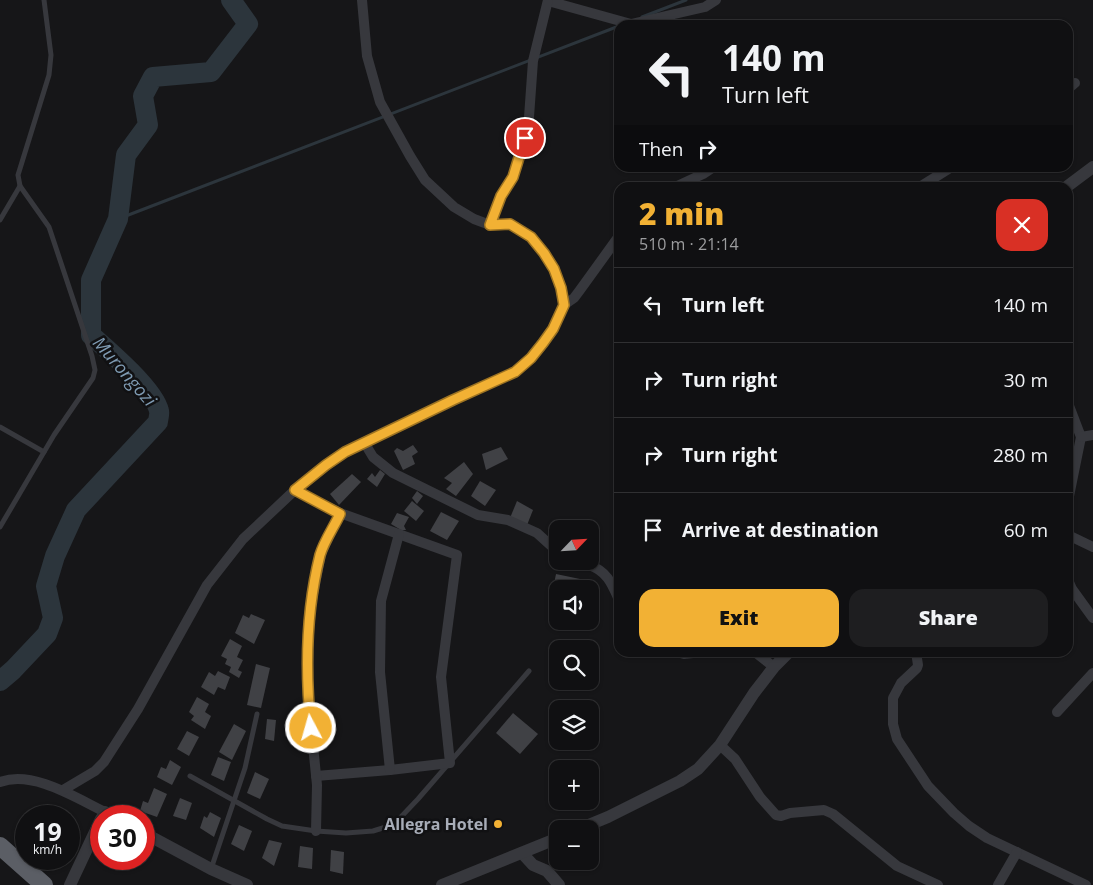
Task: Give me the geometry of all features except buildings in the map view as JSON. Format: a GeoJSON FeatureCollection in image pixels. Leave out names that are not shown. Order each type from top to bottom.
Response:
{"type":"FeatureCollection","features":[{"type":"Feature","properties":{"kind":"highway"},"geometry":{"type":"LineString","coordinates":[[0,846],[44,885]]}},
{"type":"Feature","properties":{"kind":"street"},"geometry":{"type":"LineString","coordinates":[[362,0],[367,56],[380,102],[425,180],[454,207],[474,219],[490,225],[510,224],[531,237],[554,269],[561,288],[564,305]]}},
{"type":"Feature","properties":{"kind":"street"},"geometry":{"type":"LineString","coordinates":[[490,225],[501,196],[515,171],[528,131],[533,61],[548,0],[617,20]]}},
{"type":"Feature","properties":{"kind":"street"},"geometry":{"type":"LineString","coordinates":[[648,20],[705,7],[716,0]]}},
{"type":"Feature","properties":{"kind":"street"},"geometry":{"type":"LineString","coordinates":[[1073,182],[1093,167]]}},
{"type":"Feature","properties":{"kind":"street"},"geometry":{"type":"LineString","coordinates":[[686,182],[706,172]]}},
{"type":"Feature","properties":{"kind":"street"},"geometry":{"type":"LineString","coordinates":[[928,182],[944,172]]}},
{"type":"Feature","properties":{"kind":"street"},"geometry":{"type":"LineString","coordinates":[[63,790],[95,771],[104,762],[138,709],[207,585],[243,539],[295,490],[326,465],[364,442],[515,372],[531,358],[543,343],[553,329],[564,305],[574,298],[614,243]]}},
{"type":"Feature","properties":{"kind":"street"},"geometry":{"type":"LineString","coordinates":[[1073,416],[1081,437],[1073,476]]}},
{"type":"Feature","properties":{"kind":"street"},"geometry":{"type":"LineString","coordinates":[[1081,437],[1093,435]]}},
{"type":"Feature","properties":{"kind":"street"},"geometry":{"type":"LineString","coordinates":[[364,442],[373,457],[393,473],[478,515],[508,520],[537,533],[549,544]]}},
{"type":"Feature","properties":{"kind":"street"},"geometry":{"type":"LineString","coordinates":[[295,490],[340,514],[457,554],[441,677],[450,764],[316,776]]}},
{"type":"Feature","properties":{"kind":"street"},"geometry":{"type":"LineString","coordinates":[[316,831],[316,776],[308,696],[309,615],[321,554],[340,514]]}},
{"type":"Feature","properties":{"kind":"street"},"geometry":{"type":"LineString","coordinates":[[390,770],[380,672],[381,600],[399,534]]}},
{"type":"Feature","properties":{"kind":"street"},"geometry":{"type":"LineString","coordinates":[[1073,537],[1093,547]]}},
{"type":"Feature","properties":{"kind":"street"},"geometry":{"type":"LineString","coordinates":[[599,569],[614,579]]}},
{"type":"Feature","properties":{"kind":"street"},"geometry":{"type":"LineString","coordinates":[[1073,590],[1093,618]]}},
{"type":"Feature","properties":{"kind":"street"},"geometry":{"type":"LineString","coordinates":[[761,657],[774,667]]}},
{"type":"Feature","properties":{"kind":"street"},"geometry":{"type":"LineString","coordinates":[[599,821],[680,781],[698,769],[720,745],[754,693],[784,657]]}},
{"type":"Feature","properties":{"kind":"street"},"geometry":{"type":"LineString","coordinates":[[917,657],[917,668],[901,683],[893,698],[893,724],[897,739],[928,786],[948,808],[975,830],[1086,885]]}},
{"type":"Feature","properties":{"kind":"street"},"geometry":{"type":"LineString","coordinates":[[1057,712],[1093,673]]}},
{"type":"Feature","properties":{"kind":"street"},"geometry":{"type":"LineString","coordinates":[[720,745],[735,758],[760,797],[776,815],[781,816],[790,813],[824,810],[833,814],[896,866],[938,885]]}},
{"type":"Feature","properties":{"kind":"street"},"geometry":{"type":"LineString","coordinates":[[0,782],[16,779],[44,784],[63,790],[90,807]]}},
{"type":"Feature","properties":{"kind":"street"},"geometry":{"type":"LineString","coordinates":[[155,839],[211,870],[247,885]]}},
{"type":"Feature","properties":{"kind":"street"},"geometry":{"type":"LineString","coordinates":[[442,885],[549,842]]}},
{"type":"Feature","properties":{"kind":"street"},"geometry":{"type":"LineString","coordinates":[[70,885],[90,846]]}},
{"type":"Feature","properties":{"kind":"street"},"geometry":{"type":"LineString","coordinates":[[998,885],[1017,852]]}},
{"type":"Feature","properties":{"kind":"street"},"geometry":{"type":"LineString","coordinates":[[522,853],[533,865],[547,872],[560,885]]}},
{"type":"Feature","properties":{"kind":"lane"},"geometry":{"type":"LineString","coordinates":[[0,527],[2,519],[93,378],[95,370],[50,227],[20,186],[18,175],[49,75],[50,55],[44,0]]}},
{"type":"Feature","properties":{"kind":"lane"},"geometry":{"type":"LineString","coordinates":[[0,220],[20,186]]}},
{"type":"Feature","properties":{"kind":"lane"},"geometry":{"type":"LineString","coordinates":[[0,427],[44,452]]}},
{"type":"Feature","properties":{"kind":"lane"},"geometry":{"type":"LineString","coordinates":[[190,776],[282,826],[346,833],[373,831],[386,827],[399,819],[450,764],[529,671]]}},
{"type":"Feature","properties":{"kind":"lane"},"geometry":{"type":"LineString","coordinates":[[211,870],[245,768],[257,714]]}},
{"type":"Feature","properties":{"kind":"waterway","name":"Murongozi"},"geometry":{"type":"LineString","coordinates":[[0,681],[47,634],[53,618],[46,586],[55,556],[76,510],[158,422],[159,411],[156,402],[149,392],[130,370],[91,335],[91,280],[118,219],[126,155],[148,125],[143,96],[153,77],[211,72],[248,24],[231,0]]}},
{"type":"Feature","properties":{"kind":"waterway"},"geometry":{"type":"LineString","coordinates":[[642,17],[686,0]]}},
{"type":"Feature","properties":{"kind":"waterway"},"geometry":{"type":"LineString","coordinates":[[118,219],[614,28]]}},
{"type":"Feature","properties":{"kind":"place","name":"Allegra Hotel"},"geometry":{"type":"Point","coordinates":[498,824]}},
{"type":"Feature","properties":{"kind":"route"},"geometry":{"type":"LineString","coordinates":[[311,728],[308,696],[309,615],[321,554],[340,514],[295,490],[345,452],[515,372],[531,358],[553,329],[564,305],[561,288],[554,269],[531,237],[510,224],[490,225],[501,196],[513,177],[525,138]]}}]}
